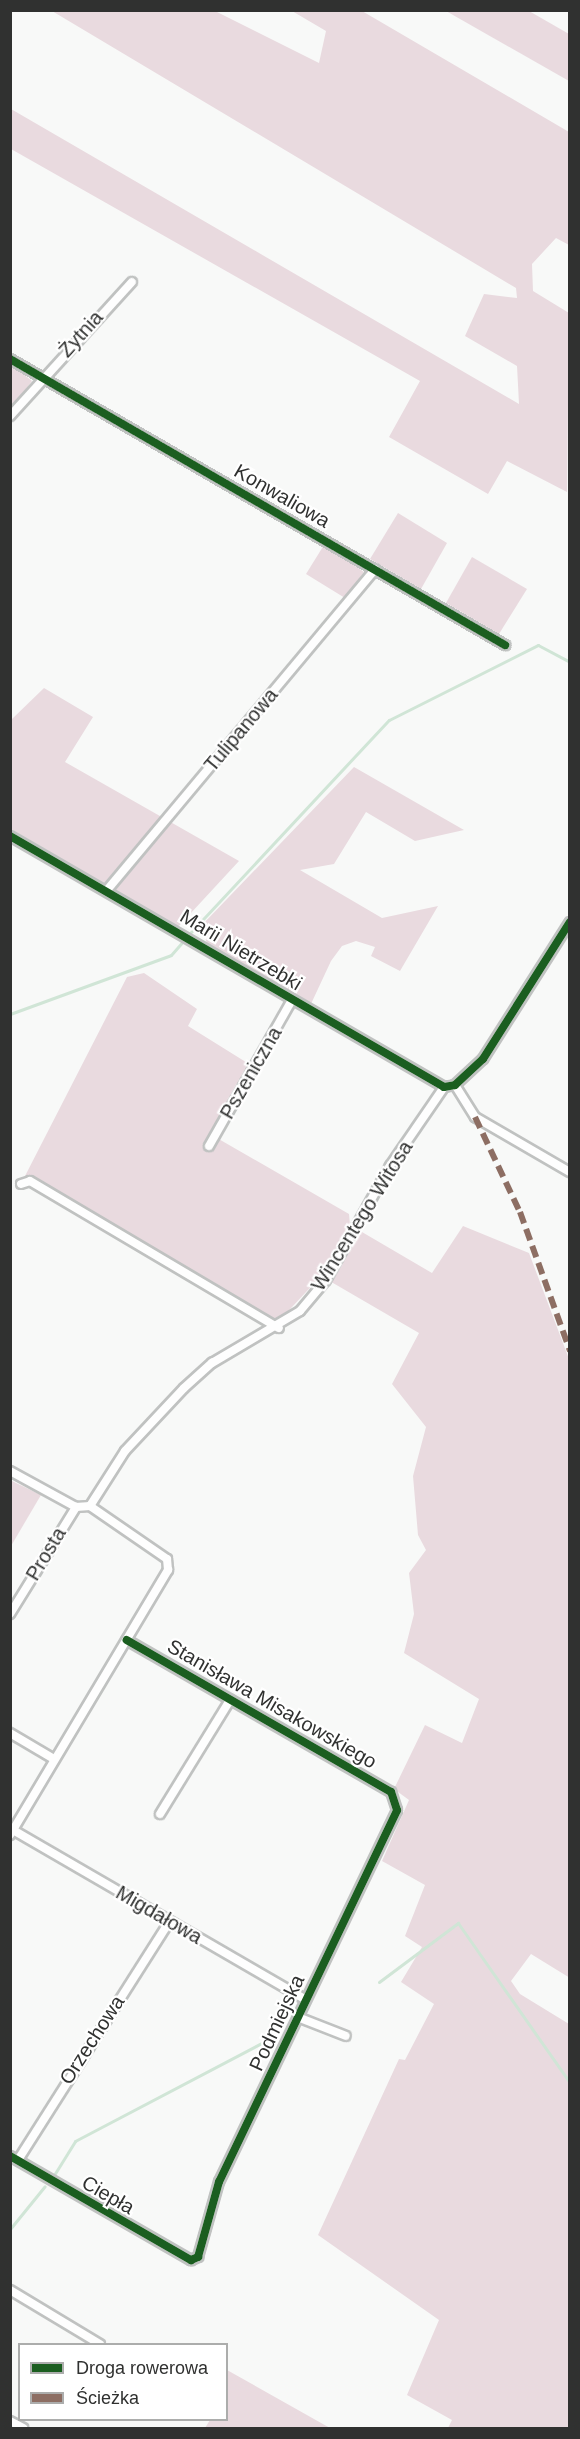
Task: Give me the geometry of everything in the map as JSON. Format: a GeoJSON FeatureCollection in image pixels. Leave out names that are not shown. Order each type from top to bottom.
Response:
{"type":"FeatureCollection","features":[{"type":"Feature","properties":{"kind":"street","name":"Żytnia"},"geometry":{"type":"LineString","coordinates":[[10,416],[42,378],[132,282]]}},
{"type":"Feature","properties":{"kind":"street","name":"Konwaliowa"},"geometry":{"type":"LineString","coordinates":[[10,359],[505,645]]}},
{"type":"Feature","properties":{"kind":"street","name":"Tulipanowa"},"geometry":{"type":"LineString","coordinates":[[107,890],[375,569]]}},
{"type":"Feature","properties":{"kind":"street","name":"Marii Nietrzebki"},"geometry":{"type":"LineString","coordinates":[[10,836],[107,890],[444,1087]]}},
{"type":"Feature","properties":{"kind":"street"},"geometry":{"type":"LineString","coordinates":[[444,1087],[455,1085],[483,1059],[516,1015],[570,922]]}},
{"type":"Feature","properties":{"kind":"street","name":"Pszeniczna"},"geometry":{"type":"LineString","coordinates":[[208,1146],[292,1000]]}},
{"type":"Feature","properties":{"kind":"street"},"geometry":{"type":"LineString","coordinates":[[455,1085],[475,1117],[570,1172]]}},
{"type":"Feature","properties":{"kind":"street","name":"Wincentego Witosa"},"geometry":{"type":"LineString","coordinates":[[90,1506],[125,1451],[184,1388],[212,1363],[279,1328],[326,1280],[390,1166],[444,1087]]}},
{"type":"Feature","properties":{"kind":"street"},"geometry":{"type":"LineString","coordinates":[[21,1184],[30,1181],[279,1328]]}},
{"type":"Feature","properties":{"kind":"street"},"geometry":{"type":"LineString","coordinates":[[10,1471],[76,1507]]}},
{"type":"Feature","properties":{"kind":"street"},"geometry":{"type":"LineString","coordinates":[[12,1832],[54,1759],[128,1640],[169,1566],[90,1506]]}},
{"type":"Feature","properties":{"kind":"street","name":"Prosta"},"geometry":{"type":"LineString","coordinates":[[10,1614],[76,1507],[90,1506]]}},
{"type":"Feature","properties":{"kind":"street","name":"Stanisława Misakowskiego"},"geometry":{"type":"LineString","coordinates":[[128,1640],[397,1800]]}},
{"type":"Feature","properties":{"kind":"street","name":"Stanisława Misakowskiego"},"geometry":{"type":"LineString","coordinates":[[159,1814],[230,1700]]}},
{"type":"Feature","properties":{"kind":"street"},"geometry":{"type":"LineString","coordinates":[[10,1733],[54,1759]]}},
{"type":"Feature","properties":{"kind":"street","name":"Podmiejska"},"geometry":{"type":"LineString","coordinates":[[191,2260],[203,2248],[227,2164],[300,2018],[305,2000],[382,1851],[397,1800]]}},
{"type":"Feature","properties":{"kind":"street","name":"Migdałowa"},"geometry":{"type":"LineString","coordinates":[[12,1832],[305,2000]]}},
{"type":"Feature","properties":{"kind":"street","name":"Orzechowa"},"geometry":{"type":"LineString","coordinates":[[14,2158],[169,1922]]}},
{"type":"Feature","properties":{"kind":"street"},"geometry":{"type":"LineString","coordinates":[[300,2018],[346,2036]]}},
{"type":"Feature","properties":{"kind":"street","name":"Ciepła"},"geometry":{"type":"LineString","coordinates":[[14,2158],[191,2260]]}},
{"type":"Feature","properties":{"kind":"street"},"geometry":{"type":"LineString","coordinates":[[10,2290],[98,2343]]}},
{"type":"Feature","properties":{"kind":"street"},"geometry":{"type":"LineString","coordinates":[[10,2421],[22,2428]]}},
{"type":"Feature","properties":{"kind":"shaded area"},"geometry":{"type":"Polygon","coordinates":[[[52,11],[215,11],[319,63],[326,31],[292,11],[362,11],[569,132],[569,245],[556,238],[532,264],[533,291],[569,313],[567,492],[507,461],[488,494],[389,437],[420,381],[11,149],[11,109],[519,404],[517,366],[465,336],[484,294],[517,298],[516,288],[52,11]]]}},
{"type":"Feature","properties":{"kind":"shaded area"},"geometry":{"type":"Polygon","coordinates":[[[446,11],[529,11],[569,34],[569,81],[446,11]]]}},
{"type":"Feature","properties":{"kind":"shaded area"},"geometry":{"type":"Polygon","coordinates":[[[11,364],[32,381],[11,409],[11,364]]]}},
{"type":"Feature","properties":{"kind":"shaded area"},"geometry":{"type":"Polygon","coordinates":[[[398,513],[447,543],[421,589],[370,559],[398,513]]]}},
{"type":"Feature","properties":{"kind":"shaded area"},"geometry":{"type":"Polygon","coordinates":[[[324,545],[364,572],[345,598],[306,574],[324,545]]]}},
{"type":"Feature","properties":{"kind":"shaded area"},"geometry":{"type":"Polygon","coordinates":[[[472,557],[527,589],[499,634],[446,603],[472,557]]]}},
{"type":"Feature","properties":{"kind":"shaded area"},"geometry":{"type":"Polygon","coordinates":[[[44,688],[93,717],[65,762],[239,861],[178,927],[11,829],[11,720],[44,688]]]}},
{"type":"Feature","properties":{"kind":"shaded area"},"geometry":{"type":"Polygon","coordinates":[[[354,767],[464,830],[415,841],[366,812],[334,864],[300,870],[382,918],[438,906],[400,971],[371,956],[375,947],[356,941],[342,946],[331,961],[310,1006],[207,944],[202,925],[354,767]]]}},
{"type":"Feature","properties":{"kind":"shaded area"},"geometry":{"type":"Polygon","coordinates":[[[144,973],[197,1009],[188,1026],[249,1064],[210,1134],[349,1214],[350,1225],[432,1273],[463,1226],[529,1253],[569,1359],[570,1978],[531,1954],[511,1981],[520,1994],[569,2024],[569,2428],[448,2428],[452,2420],[407,2395],[439,2320],[318,2235],[399,2059],[405,2060],[434,2004],[401,1982],[422,1947],[405,1936],[425,1885],[382,1861],[409,1800],[394,1789],[425,1725],[462,1743],[479,1699],[404,1653],[414,1614],[409,1573],[426,1550],[418,1535],[413,1476],[426,1427],[392,1384],[419,1333],[321,1276],[278,1322],[24,1178],[127,977],[144,973]]]}},
{"type":"Feature","properties":{"kind":"shaded area"},"geometry":{"type":"Polygon","coordinates":[[[10,1482],[41,1495],[11,1546],[10,1482]]]}},
{"type":"Feature","properties":{"kind":"shaded area"},"geometry":{"type":"Polygon","coordinates":[[[228,2371],[330,2428],[205,2428],[209,2421],[228,2421],[228,2371]]]}},
{"type":"Feature","properties":{"kind":"waterway"},"geometry":{"type":"LineString","coordinates":[[191,932],[389,720],[538,645],[570,662]]}},
{"type":"Feature","properties":{"kind":"waterway"},"geometry":{"type":"LineString","coordinates":[[10,1014],[171,955],[183,941]]}},
{"type":"Feature","properties":{"kind":"waterway"},"geometry":{"type":"LineString","coordinates":[[379,1982],[458,1923],[570,2083]]}},
{"type":"Feature","properties":{"kind":"waterway"},"geometry":{"type":"LineString","coordinates":[[54,2175],[75,2141],[273,2037]]}},
{"type":"Feature","properties":{"kind":"waterway"},"geometry":{"type":"LineString","coordinates":[[10,2229],[45,2186]]}},
{"type":"Feature","properties":{"kind":"marked path"},"geometry":{"type":"LineString","coordinates":[[475,1117],[520,1212],[570,1351]]}},
{"type":"Feature","properties":{"kind":"cycle path"},"geometry":{"type":"LineString","coordinates":[[10,359],[505,645]]}},
{"type":"Feature","properties":{"kind":"cycle path"},"geometry":{"type":"LineString","coordinates":[[10,836],[444,1087],[455,1085],[483,1059],[570,922]]}},
{"type":"Feature","properties":{"kind":"cycle path"},"geometry":{"type":"LineString","coordinates":[[10,2156],[191,2260],[198,2257],[219,2182],[397,1810],[391,1792],[127,1640]]}}]}
